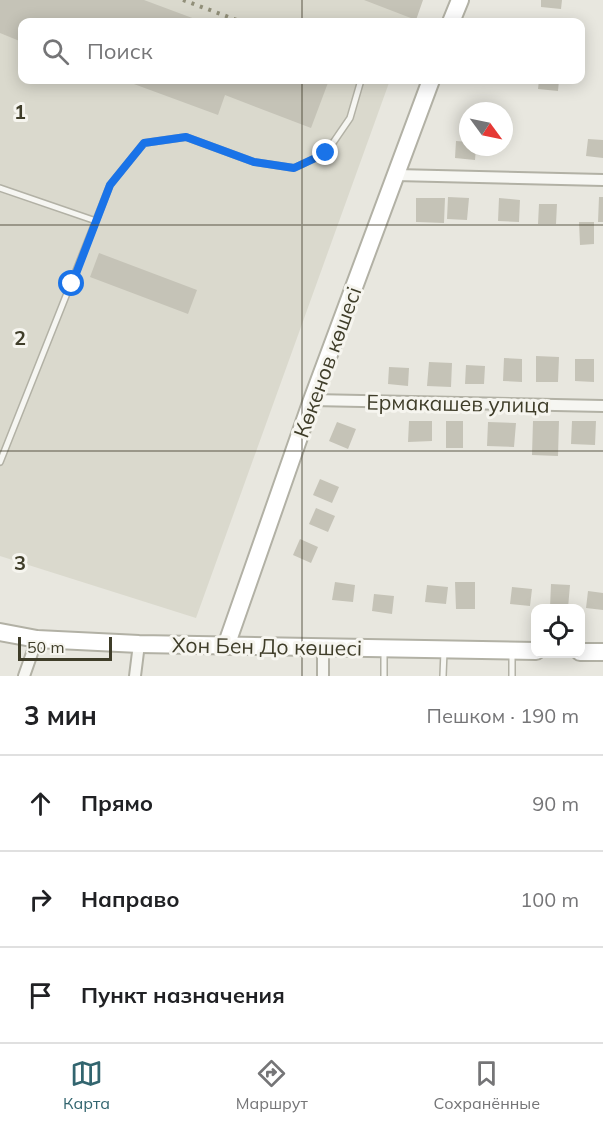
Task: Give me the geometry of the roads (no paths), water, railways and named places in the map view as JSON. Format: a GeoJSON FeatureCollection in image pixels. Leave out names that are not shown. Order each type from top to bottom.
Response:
{"type":"FeatureCollection","features":[{"type":"Feature","properties":{"kind":"street"},"geometry":{"type":"LineString","coordinates":[[453,18],[460,0]]}},
{"type":"Feature","properties":{"kind":"street","name":"Көкенов көшесі"},"geometry":{"type":"LineString","coordinates":[[226,646],[312,400],[430,84]]}},
{"type":"Feature","properties":{"kind":"street"},"geometry":{"type":"LineString","coordinates":[[396,175],[603,180]]}},
{"type":"Feature","properties":{"kind":"street","name":"Ермакашев улица"},"geometry":{"type":"LineString","coordinates":[[312,400],[603,405]]}},
{"type":"Feature","properties":{"kind":"street","name":"Хон Бен До көшесі"},"geometry":{"type":"LineString","coordinates":[[0,632],[37,639],[139,644],[531,651]]}},
{"type":"Feature","properties":{"kind":"street"},"geometry":{"type":"LineString","coordinates":[[24,676],[37,639]]}},
{"type":"Feature","properties":{"kind":"street"},"geometry":{"type":"LineString","coordinates":[[135,676],[139,644]]}},
{"type":"Feature","properties":{"kind":"street"},"geometry":{"type":"LineString","coordinates":[[323,647],[323,676]]}},
{"type":"Feature","properties":{"kind":"street"},"geometry":{"type":"LineString","coordinates":[[585,652],[603,652]]}},
{"type":"Feature","properties":{"kind":"lane"},"geometry":{"type":"LineString","coordinates":[[0,462],[110,185],[144,143],[186,137],[254,162],[294,168],[326,153],[350,118],[360,84]]}},
{"type":"Feature","properties":{"kind":"lane"},"geometry":{"type":"LineString","coordinates":[[0,188],[96,221]]}},
{"type":"Feature","properties":{"kind":"lane"},"geometry":{"type":"LineString","coordinates":[[384,649],[384,676]]}},
{"type":"Feature","properties":{"kind":"lane"},"geometry":{"type":"LineString","coordinates":[[443,676],[444,650]]}},
{"type":"Feature","properties":{"kind":"lane"},"geometry":{"type":"LineString","coordinates":[[512,651],[512,676]]}},
{"type":"Feature","properties":{"kind":"railway"},"geometry":{"type":"LineString","coordinates":[[183,0],[231,18]]}}]}
